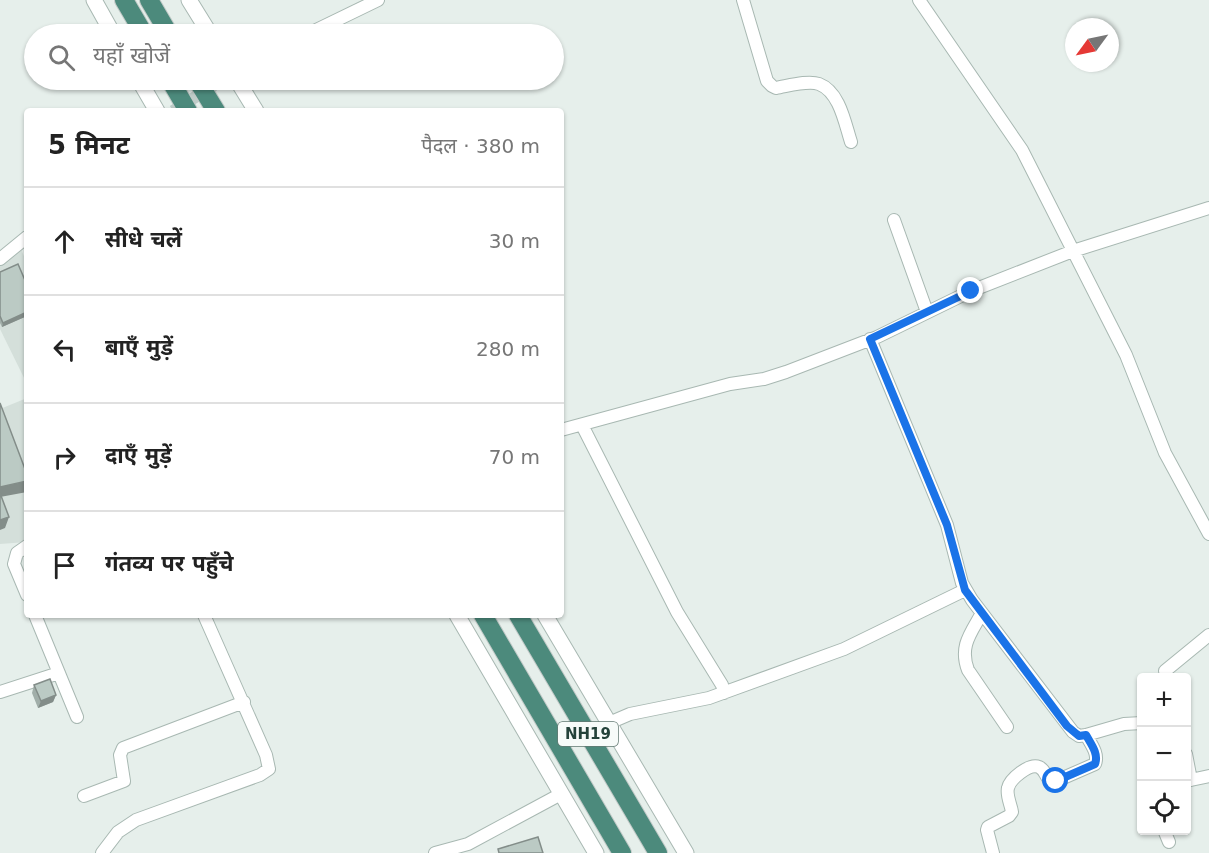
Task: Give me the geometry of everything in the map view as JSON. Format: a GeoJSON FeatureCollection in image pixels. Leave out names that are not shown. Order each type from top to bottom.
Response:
{"type":"FeatureCollection","features":[{"type":"Feature","properties":{"kind":"highway"},"geometry":{"type":"LineString","coordinates":[[124,0],[138,24]]}},
{"type":"Feature","properties":{"kind":"highway"},"geometry":{"type":"LineString","coordinates":[[149,0],[164,24]]}},
{"type":"Feature","properties":{"kind":"highway"},"geometry":{"type":"LineString","coordinates":[[176,90],[186,108]]}},
{"type":"Feature","properties":{"kind":"highway"},"geometry":{"type":"LineString","coordinates":[[203,90],[214,108]]}},
{"type":"Feature","properties":{"kind":"highway","name":"NH19"},"geometry":{"type":"LineString","coordinates":[[485,618],[622,853]]}},
{"type":"Feature","properties":{"kind":"highway","name":"NH19"},"geometry":{"type":"LineString","coordinates":[[520,618],[658,853]]}},
{"type":"Feature","properties":{"kind":"street"},"geometry":{"type":"LineString","coordinates":[[94,0],[107,24]]}},
{"type":"Feature","properties":{"kind":"street"},"geometry":{"type":"LineString","coordinates":[[189,0],[204,24]]}},
{"type":"Feature","properties":{"kind":"street"},"geometry":{"type":"LineString","coordinates":[[329,24],[378,0]]}},
{"type":"Feature","properties":{"kind":"street"},"geometry":{"type":"LineString","coordinates":[[743,0],[767,81],[776,88],[818,84],[826,88],[838,103],[851,142]]}},
{"type":"Feature","properties":{"kind":"street"},"geometry":{"type":"LineString","coordinates":[[919,0],[1022,150],[1126,355],[1165,453],[1209,534]]}},
{"type":"Feature","properties":{"kind":"street"},"geometry":{"type":"LineString","coordinates":[[145,90],[155,108]]}},
{"type":"Feature","properties":{"kind":"street"},"geometry":{"type":"LineString","coordinates":[[243,90],[254,108]]}},
{"type":"Feature","properties":{"kind":"street"},"geometry":{"type":"LineString","coordinates":[[564,429],[730,384],[764,379],[870,339],[971,291],[1073,250],[1209,208]]}},
{"type":"Feature","properties":{"kind":"street"},"geometry":{"type":"LineString","coordinates":[[894,220],[927,312]]}},
{"type":"Feature","properties":{"kind":"street"},"geometry":{"type":"LineString","coordinates":[[0,259],[24,239]]}},
{"type":"Feature","properties":{"kind":"street"},"geometry":{"type":"LineString","coordinates":[[870,339],[947,525],[965,590],[1073,732],[1079,736],[1124,724],[1137,723]]}},
{"type":"Feature","properties":{"kind":"street"},"geometry":{"type":"LineString","coordinates":[[582,425],[677,612],[724,693]]}},
{"type":"Feature","properties":{"kind":"street"},"geometry":{"type":"LineString","coordinates":[[24,548],[17,553],[14,564],[24,588]]}},
{"type":"Feature","properties":{"kind":"street"},"geometry":{"type":"LineString","coordinates":[[609,723],[630,714],[709,698],[844,649],[965,590]]}},
{"type":"Feature","properties":{"kind":"street"},"geometry":{"type":"LineString","coordinates":[[982,613],[966,641],[964,660],[968,670],[1007,727]]}},
{"type":"Feature","properties":{"kind":"street"},"geometry":{"type":"LineString","coordinates":[[36,618],[77,717]]}},
{"type":"Feature","properties":{"kind":"street"},"geometry":{"type":"LineString","coordinates":[[102,853],[117,832],[136,820],[266,773],[269,765],[266,755],[205,618]]}},
{"type":"Feature","properties":{"kind":"street"},"geometry":{"type":"LineString","coordinates":[[459,618],[596,853]]}},
{"type":"Feature","properties":{"kind":"street"},"geometry":{"type":"LineString","coordinates":[[547,618],[686,853]]}},
{"type":"Feature","properties":{"kind":"street"},"geometry":{"type":"LineString","coordinates":[[1165,670],[1209,635]]}},
{"type":"Feature","properties":{"kind":"street"},"geometry":{"type":"LineString","coordinates":[[0,692],[59,674]]}},
{"type":"Feature","properties":{"kind":"street"},"geometry":{"type":"LineString","coordinates":[[84,795],[124,781],[120,755],[123,748],[244,702]]}},
{"type":"Feature","properties":{"kind":"street"},"geometry":{"type":"LineString","coordinates":[[993,853],[987,830],[988,827],[1009,816],[1012,812],[1008,792],[1010,784],[1033,766],[1039,767],[1051,782],[1095,764],[1096,754],[1086,735]]}},
{"type":"Feature","properties":{"kind":"street"},"geometry":{"type":"LineString","coordinates":[[1191,780],[1209,776]]}},
{"type":"Feature","properties":{"kind":"street"},"geometry":{"type":"LineString","coordinates":[[435,853],[470,849],[561,794]]}},
{"type":"Feature","properties":{"kind":"shaded area"},"geometry":{"type":"Polygon","coordinates":[[[20,247],[24,256],[24,378],[0,329],[0,264],[20,247]]]}},
{"type":"Feature","properties":{"kind":"shaded area"},"geometry":{"type":"Polygon","coordinates":[[[24,399],[24,542],[0,544],[0,409],[24,399]]]}},
{"type":"Feature","properties":{"kind":"building"},"geometry":{"type":"Polygon","coordinates":[[[18,264],[24,278],[24,313],[3,323],[0,316],[0,272],[18,264]]]}},
{"type":"Feature","properties":{"kind":"building"},"geometry":{"type":"Polygon","coordinates":[[[0,403],[24,466],[24,482],[0,487],[0,403]]]}},
{"type":"Feature","properties":{"kind":"building"},"geometry":{"type":"Polygon","coordinates":[[[0,493],[9,517],[0,520],[0,493]]]}},
{"type":"Feature","properties":{"kind":"building"},"geometry":{"type":"Polygon","coordinates":[[[50,679],[56,695],[41,701],[34,685],[50,679]]]}},
{"type":"Feature","properties":{"kind":"building"},"geometry":{"type":"Polygon","coordinates":[[[538,837],[543,853],[499,853],[498,849],[538,837]]]}},
{"type":"Feature","properties":{"kind":"tunnel"},"geometry":{"type":"LineString","coordinates":[[178,108],[207,90]]}},
{"type":"Feature","properties":{"kind":"route"},"geometry":{"type":"LineString","coordinates":[[971,291],[870,339],[947,525],[965,590],[1067,726],[1079,736],[1086,735],[1096,754],[1095,764],[1056,781]]}}]}
